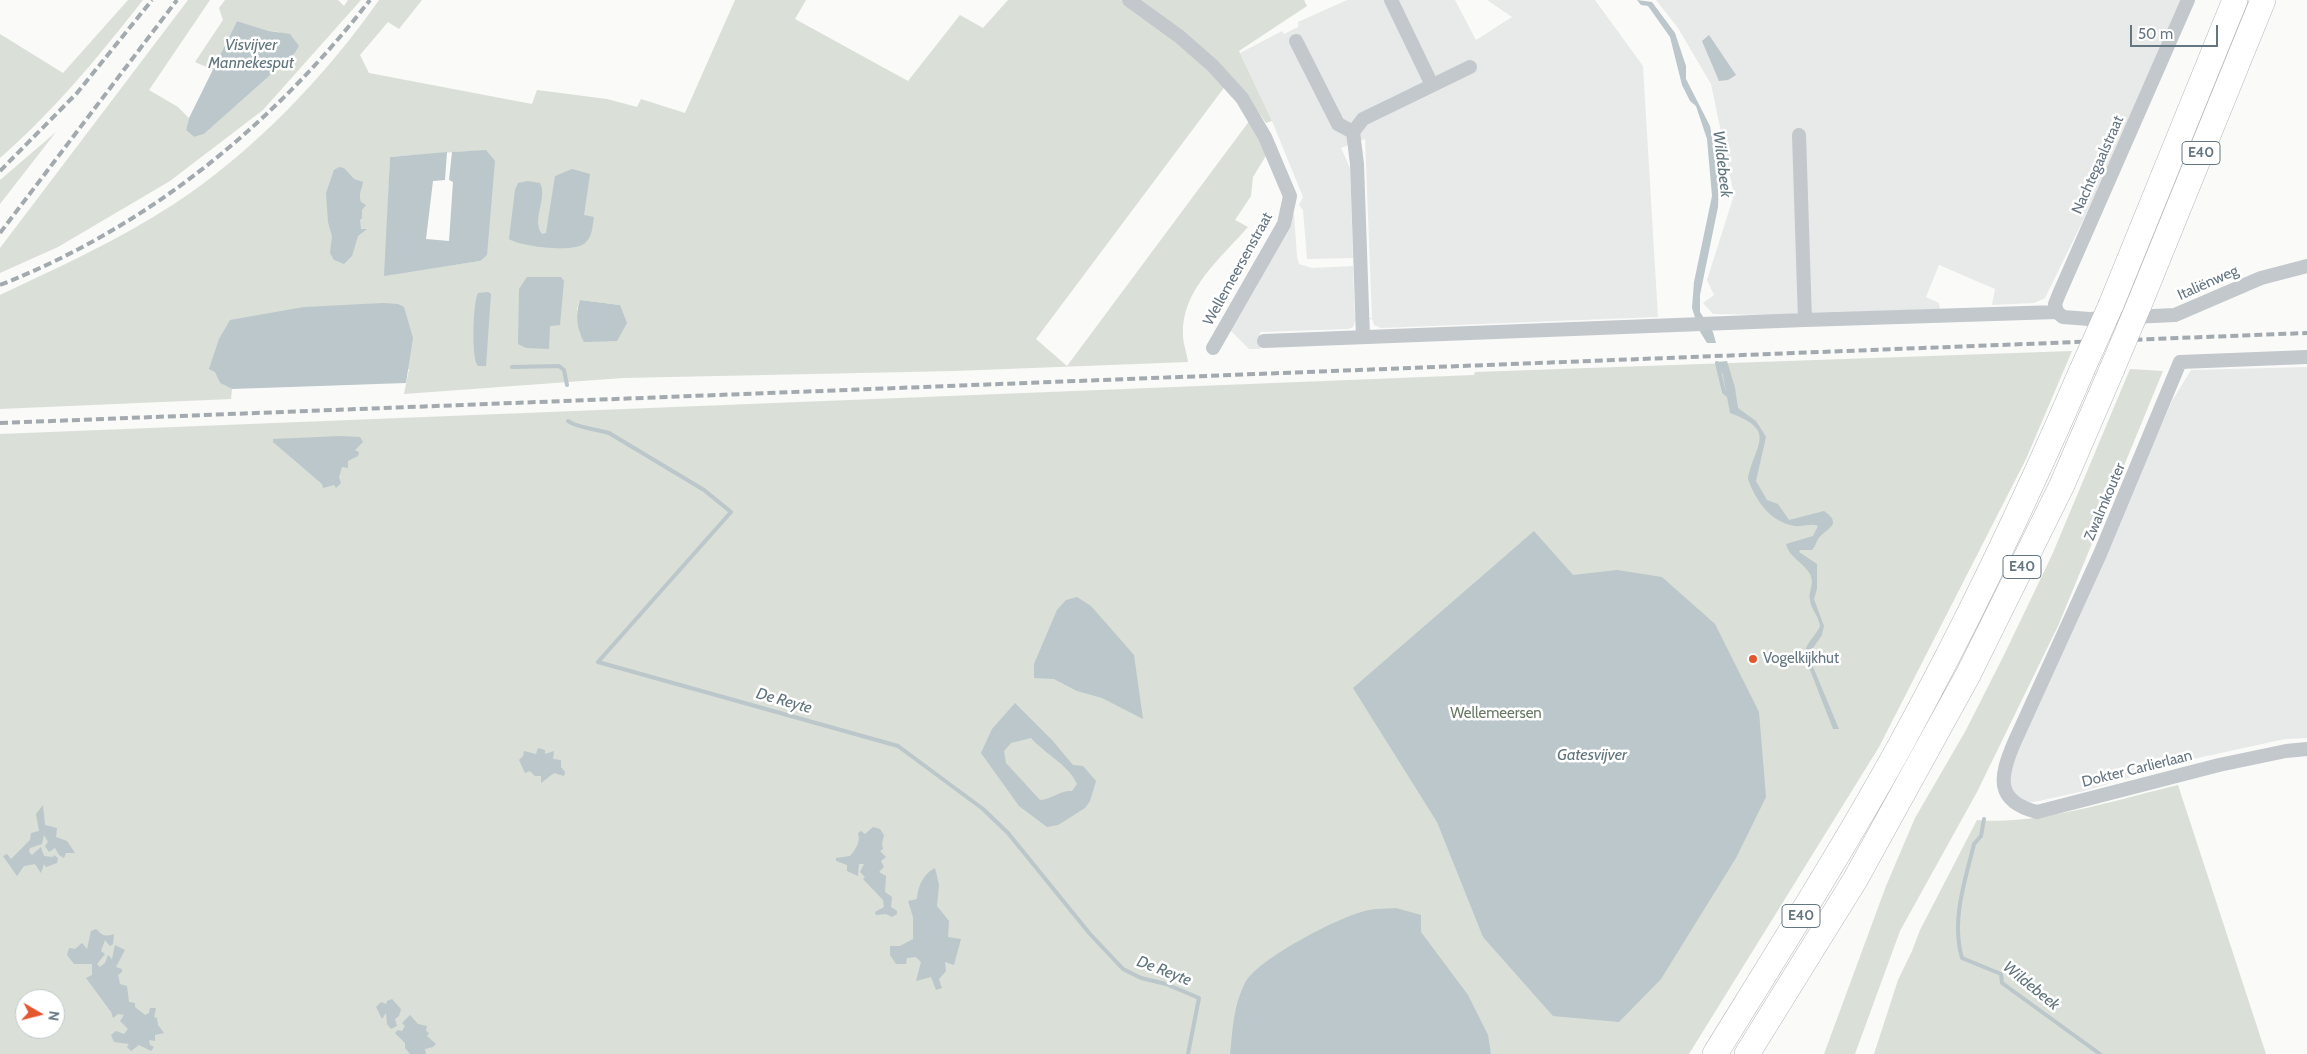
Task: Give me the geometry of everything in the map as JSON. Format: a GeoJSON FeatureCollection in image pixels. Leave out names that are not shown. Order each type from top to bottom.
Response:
{"type":"FeatureCollection","features":[{"type":"Feature","properties":{"kind":"highway","name":"E40"},"geometry":{"type":"LineString","coordinates":[[1716,1054],[1830,868],[1900,746],[1942,667],[2037,475],[2111,305],[2235,0]]}},
{"type":"Feature","properties":{"kind":"highway","name":"E40"},"geometry":{"type":"LineString","coordinates":[[1747,1054],[1855,880],[1906,789],[1968,675],[2062,484],[2112,369],[2263,0]]}},
{"type":"Feature","properties":{"kind":"street","name":"Wellemeersenstraat"},"geometry":{"type":"LineString","coordinates":[[1129,0],[1180,38],[1213,66],[1242,98],[1265,137],[1290,196],[1284,224],[1213,348]]}},
{"type":"Feature","properties":{"kind":"street"},"geometry":{"type":"LineString","coordinates":[[1391,0],[1432,85]]}},
{"type":"Feature","properties":{"kind":"street","name":"Nachtegaalstraat"},"geometry":{"type":"LineString","coordinates":[[2057,312],[2055,304],[2059,294],[2188,0]]}},
{"type":"Feature","properties":{"kind":"street"},"geometry":{"type":"LineString","coordinates":[[1296,41],[1338,124],[1353,132]]}},
{"type":"Feature","properties":{"kind":"street"},"geometry":{"type":"LineString","coordinates":[[1364,337],[1357,174],[1353,132],[1363,119],[1470,66]]}},
{"type":"Feature","properties":{"kind":"street"},"geometry":{"type":"LineString","coordinates":[[1799,135],[1805,320]]}},
{"type":"Feature","properties":{"kind":"street","name":"Italiënweg"},"geometry":{"type":"LineString","coordinates":[[2057,312],[2063,317],[2090,319],[2175,315],[2261,278],[2307,266]]}},
{"type":"Feature","properties":{"kind":"street"},"geometry":{"type":"LineString","coordinates":[[1264,340],[2057,312]]}},
{"type":"Feature","properties":{"kind":"street","name":"Zwalmkouter"},"geometry":{"type":"LineString","coordinates":[[2004,768],[2100,554],[2180,362],[2307,357]]}},
{"type":"Feature","properties":{"kind":"street","name":"Dokter Carlierlaan"},"geometry":{"type":"LineString","coordinates":[[2004,768],[2003,782],[2009,799],[2021,808],[2037,812],[2220,765],[2286,751],[2307,749]]}},
{"type":"Feature","properties":{"kind":"shaded area"},"geometry":{"type":"Polygon","coordinates":[[[1347,0],[1455,0],[1476,40],[1512,17],[1487,0],[1595,0],[1643,66],[1658,317],[1381,328],[1374,325],[1372,319],[1356,319],[1353,327],[1348,329],[1260,332],[1260,349],[1249,349],[1230,330],[1294,213],[1299,264],[1312,268],[1353,266],[1355,318],[1372,318],[1365,139],[1341,148],[1350,168],[1353,258],[1307,259],[1303,210],[1299,205],[1303,197],[1272,121],[1240,53],[1282,31],[1284,34],[1298,27],[1298,22],[1347,0]]]}},
{"type":"Feature","properties":{"kind":"shaded area"},"geometry":{"type":"Polygon","coordinates":[[[1656,0],[2191,0],[2045,298],[2034,303],[1992,305],[1995,289],[1939,265],[1926,297],[1939,303],[1940,309],[1771,315],[1713,314],[1703,303],[1714,295],[1707,280],[1734,195],[1711,84],[1678,28],[1656,0]]]}},
{"type":"Feature","properties":{"kind":"shaded area"},"geometry":{"type":"Polygon","coordinates":[[[2307,367],[2307,738],[2285,739],[2193,759],[2084,791],[2026,803],[2015,795],[2009,784],[2009,771],[2172,401],[2191,370],[2307,367]]]}},
{"type":"Feature","properties":{"kind":"green space"},"geometry":{"type":"Polygon","coordinates":[[[128,0],[143,0],[58,102],[0,158],[0,34],[63,73],[128,0]]]}},
{"type":"Feature","properties":{"kind":"green space"},"geometry":{"type":"Polygon","coordinates":[[[188,0],[210,0],[149,90],[178,107],[189,118],[186,130],[194,137],[204,134],[294,54],[279,32],[269,31],[237,21],[213,70],[195,62],[223,20],[219,8],[225,0],[338,0],[344,6],[348,0],[361,0],[263,110],[170,181],[58,247],[0,273],[0,248],[188,0]]]}},
{"type":"Feature","properties":{"kind":"green space"},"geometry":{"type":"Polygon","coordinates":[[[379,0],[422,0],[399,29],[388,22],[360,55],[369,73],[532,104],[537,90],[607,99],[637,107],[641,99],[685,113],[735,0],[806,0],[795,19],[908,81],[960,15],[983,28],[1008,0],[1121,0],[1167,33],[1226,85],[1036,339],[1067,366],[1250,120],[1267,154],[1253,177],[1251,196],[1235,220],[1248,227],[1205,276],[1189,304],[1184,319],[1183,335],[1188,362],[954,371],[623,378],[404,394],[409,369],[215,371],[220,383],[232,389],[231,399],[0,409],[0,295],[132,229],[203,184],[259,137],[286,111],[336,57],[379,0]],[[468,151],[390,157],[385,275],[480,261],[468,151]],[[580,300],[577,309],[580,334],[620,305],[580,300]]]}},
{"type":"Feature","properties":{"kind":"green space"},"geometry":{"type":"Polygon","coordinates":[[[1134,0],[1304,0],[1307,6],[1239,51],[1272,121],[1266,123],[1245,93],[1134,0]]]}},
{"type":"Feature","properties":{"kind":"green space"},"geometry":{"type":"Polygon","coordinates":[[[56,132],[0,204],[0,180],[56,132]]]}},
{"type":"Feature","properties":{"kind":"green space","name":"Wellemeersen"},"geometry":{"type":"Polygon","coordinates":[[[2072,351],[2026,459],[1879,747],[1689,1054],[0,1054],[0,434],[1474,375],[1475,372],[2072,351]]]}},
{"type":"Feature","properties":{"kind":"green space"},"geometry":{"type":"Polygon","coordinates":[[[2130,369],[2163,371],[2058,626],[1977,792],[1900,931],[1855,1054],[1824,1054],[1886,886],[1915,818],[1966,730],[2052,555],[2130,369]]]}},
{"type":"Feature","properties":{"kind":"green space"},"geometry":{"type":"Polygon","coordinates":[[[2178,785],[2266,1054],[1874,1054],[1898,980],[1920,930],[1977,820],[2000,821],[2051,815],[2178,785]]]}},
{"type":"Feature","properties":{"kind":"water"},"geometry":{"type":"Polygon","coordinates":[[[1637,0],[1652,2],[1675,33],[1686,66],[1686,79],[1710,126],[1719,179],[1718,207],[1700,295],[1700,312],[1713,332],[1716,343],[1707,343],[1699,330],[1692,308],[1694,282],[1712,196],[1707,139],[1696,106],[1690,101],[1682,85],[1670,37],[1648,6],[1641,5],[1637,0]]]}},
{"type":"Feature","properties":{"kind":"water","name":"Visvijver Mannekesput"},"geometry":{"type":"Polygon","coordinates":[[[237,21],[269,31],[290,34],[299,46],[294,54],[204,134],[194,137],[186,130],[189,118],[237,21]]]}},
{"type":"Feature","properties":{"kind":"water"},"geometry":{"type":"Polygon","coordinates":[[[1709,35],[1736,75],[1728,80],[1719,81],[1702,41],[1709,35]]]}},
{"type":"Feature","properties":{"kind":"water"},"geometry":{"type":"Polygon","coordinates":[[[486,150],[495,161],[487,255],[480,261],[384,276],[390,157],[447,152],[445,180],[433,181],[426,239],[449,241],[453,182],[449,180],[452,152],[486,150]]]}},
{"type":"Feature","properties":{"kind":"water"},"geometry":{"type":"Polygon","coordinates":[[[339,167],[344,168],[354,179],[363,182],[360,199],[366,205],[362,210],[362,218],[360,220],[361,229],[367,229],[358,236],[352,256],[344,264],[334,260],[330,253],[332,236],[328,222],[326,193],[334,170],[339,167]]]}},
{"type":"Feature","properties":{"kind":"water"},"geometry":{"type":"Polygon","coordinates":[[[572,169],[590,174],[584,215],[594,217],[592,231],[588,240],[579,246],[571,248],[548,248],[515,242],[509,239],[515,190],[518,183],[528,181],[540,183],[542,195],[538,222],[542,234],[546,233],[555,176],[572,169]]]}},
{"type":"Feature","properties":{"kind":"water"},"geometry":{"type":"Polygon","coordinates":[[[527,277],[561,277],[564,281],[560,325],[550,326],[549,349],[526,348],[518,344],[519,289],[527,277]]]}},
{"type":"Feature","properties":{"kind":"water"},"geometry":{"type":"Polygon","coordinates":[[[488,292],[491,294],[486,366],[478,366],[474,353],[476,298],[478,293],[488,292]]]}},
{"type":"Feature","properties":{"kind":"water"},"geometry":{"type":"Polygon","coordinates":[[[580,300],[620,305],[627,323],[617,341],[584,342],[578,322],[580,300]]]}},
{"type":"Feature","properties":{"kind":"water"},"geometry":{"type":"Polygon","coordinates":[[[398,304],[404,307],[413,338],[406,383],[232,389],[220,383],[215,372],[209,369],[219,339],[230,320],[304,307],[398,304]]]}},
{"type":"Feature","properties":{"kind":"water"},"geometry":{"type":"Polygon","coordinates":[[[1727,361],[1735,388],[1738,408],[1756,421],[1766,437],[1756,481],[1767,500],[1778,504],[1789,520],[1824,511],[1833,520],[1832,526],[1821,535],[1812,550],[1800,550],[1799,552],[1817,564],[1817,589],[1814,599],[1824,626],[1822,635],[1811,651],[1811,662],[1839,729],[1833,729],[1805,657],[1806,648],[1820,626],[1810,600],[1812,584],[1810,574],[1790,553],[1786,544],[1813,536],[1818,526],[1786,524],[1771,515],[1755,495],[1748,479],[1760,440],[1759,433],[1754,426],[1730,413],[1723,375],[1716,362],[1727,361]]]}},
{"type":"Feature","properties":{"kind":"water"},"geometry":{"type":"Polygon","coordinates":[[[360,437],[363,442],[355,450],[359,452],[358,456],[348,461],[348,468],[342,467],[339,477],[341,483],[336,488],[334,485],[323,488],[322,484],[273,442],[273,439],[360,437]]]}},
{"type":"Feature","properties":{"kind":"water","name":"Gatesvijver"},"geometry":{"type":"Polygon","coordinates":[[[1534,531],[1573,575],[1617,570],[1662,577],[1715,624],[1759,712],[1766,797],[1736,858],[1661,979],[1619,1022],[1553,1016],[1483,937],[1437,822],[1353,688],[1534,531]]]}},
{"type":"Feature","properties":{"kind":"water"},"geometry":{"type":"Polygon","coordinates":[[[1077,597],[1091,606],[1134,655],[1143,719],[1102,698],[1077,691],[1054,679],[1034,678],[1034,664],[1057,610],[1066,600],[1077,597]]]}},
{"type":"Feature","properties":{"kind":"water"},"geometry":{"type":"Polygon","coordinates":[[[1015,703],[1052,740],[1073,765],[1083,766],[1096,781],[1090,801],[1085,808],[1058,825],[1047,827],[1019,806],[981,753],[992,729],[1015,703]],[[1031,738],[1011,743],[1004,751],[1006,763],[1040,800],[1072,791],[1077,784],[1073,777],[1063,765],[1031,738]]]}},
{"type":"Feature","properties":{"kind":"water"},"geometry":{"type":"Polygon","coordinates":[[[538,748],[545,750],[545,754],[554,751],[553,759],[561,760],[561,767],[565,772],[564,776],[554,773],[541,783],[541,776],[535,776],[530,771],[525,773],[519,760],[523,756],[524,751],[536,754],[538,748]]]}},
{"type":"Feature","properties":{"kind":"water"},"geometry":{"type":"Polygon","coordinates":[[[43,805],[45,825],[57,828],[56,837],[67,841],[75,853],[66,853],[64,858],[59,855],[55,848],[49,852],[45,846],[48,842],[44,835],[42,844],[30,848],[29,852],[32,855],[41,847],[44,856],[53,857],[54,855],[58,858],[57,863],[46,867],[44,864],[41,873],[35,864],[24,866],[17,876],[3,856],[7,854],[11,859],[30,840],[31,833],[39,831],[36,814],[43,805]]]}},
{"type":"Feature","properties":{"kind":"water"},"geometry":{"type":"Polygon","coordinates":[[[873,827],[880,829],[884,835],[883,849],[880,851],[886,857],[881,861],[884,867],[879,872],[886,876],[885,892],[892,897],[891,907],[897,911],[897,914],[892,917],[886,914],[876,915],[875,912],[884,907],[883,900],[863,879],[865,877],[860,872],[864,864],[859,864],[858,876],[847,871],[847,865],[836,861],[836,858],[850,856],[858,843],[858,833],[861,831],[865,834],[873,827]]]}},
{"type":"Feature","properties":{"kind":"water"},"geometry":{"type":"Polygon","coordinates":[[[935,868],[939,885],[937,906],[949,921],[948,937],[961,939],[954,965],[945,962],[946,971],[939,979],[942,988],[936,990],[931,977],[916,981],[921,962],[916,957],[907,958],[906,964],[896,964],[890,955],[890,946],[900,946],[913,939],[913,917],[908,901],[917,899],[922,881],[935,868]]]}},
{"type":"Feature","properties":{"kind":"water"},"geometry":{"type":"Polygon","coordinates":[[[1396,908],[1421,915],[1421,932],[1468,995],[1488,1035],[1491,1054],[1230,1054],[1238,1000],[1245,983],[1253,973],[1301,939],[1340,920],[1369,910],[1396,908]]]}},
{"type":"Feature","properties":{"kind":"water"},"geometry":{"type":"Polygon","coordinates":[[[96,929],[104,935],[114,934],[113,944],[110,946],[105,940],[101,951],[105,954],[97,964],[100,967],[105,963],[108,955],[112,959],[115,945],[125,950],[116,967],[122,969],[122,972],[118,975],[120,984],[127,986],[129,1002],[135,1003],[135,1007],[145,1015],[149,1013],[150,1008],[156,1008],[154,1017],[157,1018],[158,1025],[164,1033],[155,1035],[155,1041],[149,1040],[150,1045],[154,1047],[151,1051],[139,1045],[131,1051],[127,1047],[129,1044],[114,1042],[111,1035],[116,1031],[124,1034],[128,1029],[120,1021],[124,1015],[118,1014],[113,1018],[111,1012],[86,978],[92,975],[92,964],[74,964],[67,955],[69,948],[75,949],[82,943],[87,949],[91,931],[96,929]]]}},
{"type":"Feature","properties":{"kind":"water"},"geometry":{"type":"Polygon","coordinates":[[[392,999],[401,1009],[399,1016],[395,1019],[397,1026],[391,1029],[387,1024],[386,1013],[382,1019],[376,1007],[381,1002],[386,1004],[387,1001],[392,999]]]}},
{"type":"Feature","properties":{"kind":"water"},"geometry":{"type":"Polygon","coordinates":[[[410,1015],[418,1024],[427,1026],[426,1031],[429,1033],[427,1036],[436,1044],[425,1049],[426,1054],[410,1054],[405,1048],[405,1043],[395,1033],[398,1030],[402,1031],[405,1026],[402,1023],[410,1015]]]}},
{"type":"Feature","properties":{"kind":"waterway","name":"Wildebeek"},"geometry":{"type":"LineString","coordinates":[[1717,363],[1724,392],[1730,397]]}},
{"type":"Feature","properties":{"kind":"waterway","name":"De Reyte"},"geometry":{"type":"LineString","coordinates":[[512,367],[559,366],[564,370],[567,385]]}},
{"type":"Feature","properties":{"kind":"waterway","name":"De Reyte"},"geometry":{"type":"LineString","coordinates":[[568,421],[582,427],[609,433],[704,490],[731,512],[598,662],[898,746],[983,809],[1008,833],[1090,934],[1123,969],[1141,978],[1166,984],[1199,998],[1188,1054]]}},
{"type":"Feature","properties":{"kind":"waterway","name":"Wildebeek"},"geometry":{"type":"LineString","coordinates":[[1984,819],[1981,836],[1974,844],[1960,901],[1958,929],[1962,958],[2001,974],[2002,983],[2100,1054]]}},
{"type":"Feature","properties":{"kind":"railway"},"geometry":{"type":"LineString","coordinates":[[0,171],[77,93],[152,0]]}},
{"type":"Feature","properties":{"kind":"railway"},"geometry":{"type":"LineString","coordinates":[[0,233],[177,0]]}},
{"type":"Feature","properties":{"kind":"railway"},"geometry":{"type":"LineString","coordinates":[[0,285],[54,261],[107,234],[157,202],[204,168],[249,130],[292,89],[332,46],[370,0]]}},
{"type":"Feature","properties":{"kind":"railway"},"geometry":{"type":"LineString","coordinates":[[0,423],[2307,333]]}},
{"type":"Feature","properties":{"kind":"place","name":"Vogelkijkhut"},"geometry":{"type":"Point","coordinates":[1753,659]}}]}
